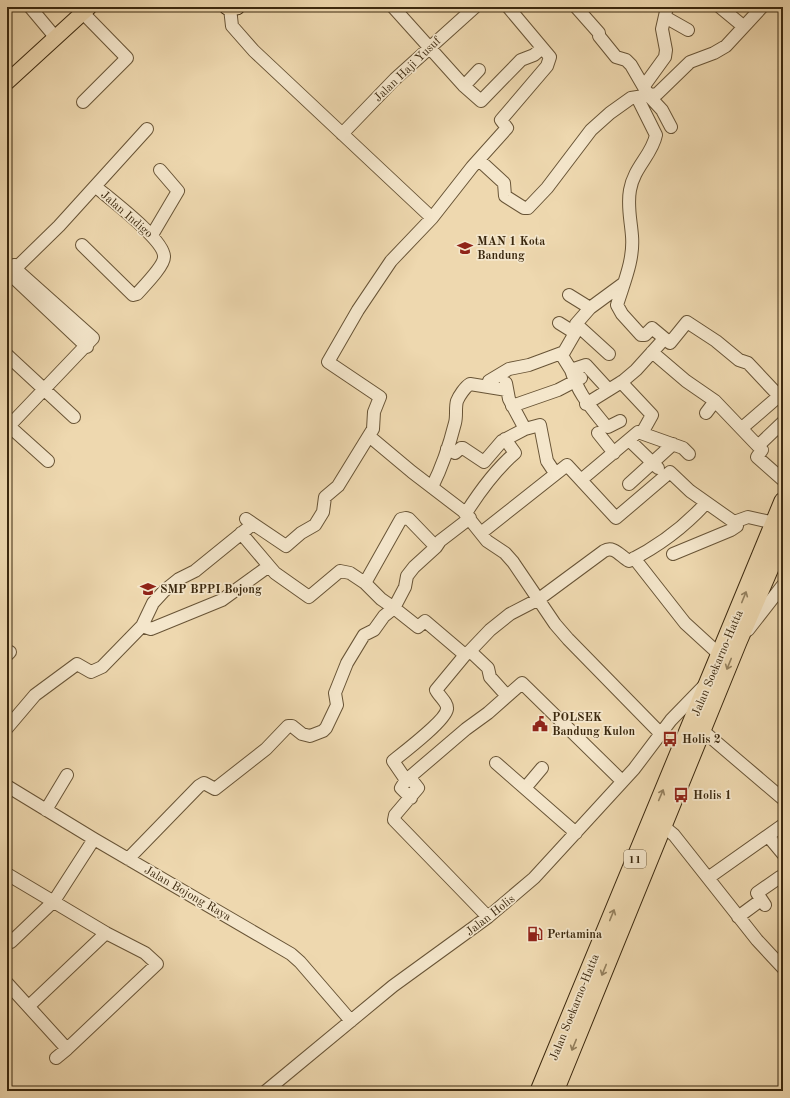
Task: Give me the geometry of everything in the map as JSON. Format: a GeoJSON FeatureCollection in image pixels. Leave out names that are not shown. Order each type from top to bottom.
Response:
{"type":"FeatureCollection","features":[{"type":"Feature","properties":{"kind":"highway","name":"Jalan Soekarno-Hatta"},"geometry":{"type":"LineString","coordinates":[[539,1091],[582,1006],[639,867],[706,685],[720,655],[783,501]]}},
{"type":"Feature","properties":{"kind":"highway","name":"Jalan Soekarno-Hatta"},"geometry":{"type":"LineString","coordinates":[[639,867],[663,826],[693,718],[760,605],[783,540]]}},
{"type":"Feature","properties":{"kind":"highway","name":"Jalan Soekarno-Hatta"},"geometry":{"type":"LineString","coordinates":[[555,1091],[582,1006]]}},
{"type":"Feature","properties":{"kind":"main road"},"geometry":{"type":"LineString","coordinates":[[9,75],[56,38],[86,10]]}},
{"type":"Feature","properties":{"kind":"street"},"geometry":{"type":"LineString","coordinates":[[30,7],[56,38]]}},
{"type":"Feature","properties":{"kind":"street"},"geometry":{"type":"LineString","coordinates":[[231,7],[231,22],[234,30],[254,51],[432,218]]}},
{"type":"Feature","properties":{"kind":"street"},"geometry":{"type":"LineString","coordinates":[[392,7],[464,86],[481,101],[520,60],[534,55],[542,48]]}},
{"type":"Feature","properties":{"kind":"street","name":"Jalan Haji Yusuf"},"geometry":{"type":"LineString","coordinates":[[342,134],[428,47],[475,7]]}},
{"type":"Feature","properties":{"kind":"street"},"geometry":{"type":"LineString","coordinates":[[8,726],[35,695],[77,664],[91,672],[100,669],[142,626],[153,603],[164,591],[179,579],[195,571],[241,533],[250,521],[286,546],[302,533],[311,529],[323,512],[325,497],[338,486],[373,429],[374,412],[380,397],[328,362],[358,310],[391,261],[432,218],[507,128],[501,120],[547,66],[550,57],[508,7]]}},
{"type":"Feature","properties":{"kind":"street"},"geometry":{"type":"LineString","coordinates":[[576,7],[599,33],[599,36],[616,57],[626,60],[632,65],[644,93],[656,135],[653,144],[638,166],[630,191],[629,217],[632,248],[629,268],[616,305],[641,335],[645,335],[652,328],[669,343],[686,322],[688,322],[716,341],[739,360],[748,363],[781,399],[742,428]]}},
{"type":"Feature","properties":{"kind":"street"},"geometry":{"type":"LineString","coordinates":[[720,7],[743,26]]}},
{"type":"Feature","properties":{"kind":"street"},"geometry":{"type":"LineString","coordinates":[[83,102],[127,58],[86,10]]}},
{"type":"Feature","properties":{"kind":"street"},"geometry":{"type":"LineString","coordinates":[[479,160],[504,183],[505,196],[524,208],[528,208],[547,188],[591,130],[620,105],[644,93],[660,92],[690,62],[714,53],[726,46],[754,10]]}},
{"type":"Feature","properties":{"kind":"street"},"geometry":{"type":"LineString","coordinates":[[644,93],[665,57],[666,50],[662,29],[666,12],[688,30]]}},
{"type":"Feature","properties":{"kind":"street"},"geometry":{"type":"LineString","coordinates":[[464,86],[480,70]]}},
{"type":"Feature","properties":{"kind":"street"},"geometry":{"type":"LineString","coordinates":[[644,93],[662,110],[671,127]]}},
{"type":"Feature","properties":{"kind":"street"},"geometry":{"type":"LineString","coordinates":[[48,461],[8,425],[87,347],[93,338],[68,321],[11,271],[59,226],[147,129]]}},
{"type":"Feature","properties":{"kind":"street"},"geometry":{"type":"LineString","coordinates":[[152,235],[178,191],[160,170]]}},
{"type":"Feature","properties":{"kind":"street","name":"Jalan Indigo"},"geometry":{"type":"LineString","coordinates":[[82,245],[133,295],[138,294],[163,263],[165,256],[162,248],[152,235],[96,187]]}},
{"type":"Feature","properties":{"kind":"street"},"geometry":{"type":"LineString","coordinates":[[489,381],[509,369],[537,363],[561,354],[566,350],[576,329],[590,308],[624,283]]}},
{"type":"Feature","properties":{"kind":"street"},"geometry":{"type":"LineString","coordinates":[[570,295],[590,308]]}},
{"type":"Feature","properties":{"kind":"street"},"geometry":{"type":"LineString","coordinates":[[559,323],[576,329],[609,354]]}},
{"type":"Feature","properties":{"kind":"street"},"geometry":{"type":"LineString","coordinates":[[586,404],[621,382],[664,339]]}},
{"type":"Feature","properties":{"kind":"street"},"geometry":{"type":"LineString","coordinates":[[652,352],[686,381],[715,401],[762,450],[757,456],[758,458],[783,480]]}},
{"type":"Feature","properties":{"kind":"street"},"geometry":{"type":"LineString","coordinates":[[7,354],[43,390],[74,417]]}},
{"type":"Feature","properties":{"kind":"street"},"geometry":{"type":"LineString","coordinates":[[561,354],[578,380],[598,433],[614,453]]}},
{"type":"Feature","properties":{"kind":"street"},"geometry":{"type":"LineString","coordinates":[[571,370],[586,365],[608,389]]}},
{"type":"Feature","properties":{"kind":"street"},"geometry":{"type":"LineString","coordinates":[[504,372],[507,390],[512,406],[525,429]]}},
{"type":"Feature","properties":{"kind":"street"},"geometry":{"type":"LineString","coordinates":[[512,406],[578,380]]}},
{"type":"Feature","properties":{"kind":"street"},"geometry":{"type":"LineString","coordinates":[[621,382],[652,415],[642,433]]}},
{"type":"Feature","properties":{"kind":"street"},"geometry":{"type":"LineString","coordinates":[[432,487],[439,473],[456,420],[457,401],[468,384],[507,390]]}},
{"type":"Feature","properties":{"kind":"street"},"geometry":{"type":"LineString","coordinates":[[706,413],[715,401]]}},
{"type":"Feature","properties":{"kind":"street"},"geometry":{"type":"LineString","coordinates":[[598,433],[620,421]]}},
{"type":"Feature","properties":{"kind":"street"},"geometry":{"type":"LineString","coordinates":[[758,446],[783,422]]}},
{"type":"Feature","properties":{"kind":"street"},"geometry":{"type":"LineString","coordinates":[[447,449],[455,453],[462,448],[484,462],[505,439],[525,429],[540,425],[547,461],[555,473]]}},
{"type":"Feature","properties":{"kind":"street"},"geometry":{"type":"LineString","coordinates":[[581,480],[638,432],[683,448],[689,454]]}},
{"type":"Feature","properties":{"kind":"street"},"geometry":{"type":"LineString","coordinates":[[369,436],[468,515],[487,541],[505,553],[513,562],[568,639],[660,733]]}},
{"type":"Feature","properties":{"kind":"street"},"geometry":{"type":"LineString","coordinates":[[128,859],[199,786],[204,783],[215,789],[266,749],[288,726],[292,726],[302,734],[310,736],[323,731],[329,723],[337,705],[335,694],[351,657],[364,635],[374,630],[384,616],[394,608],[405,587],[407,576],[440,540],[468,515],[479,492],[502,464],[515,453],[505,439]]}},
{"type":"Feature","properties":{"kind":"street"},"geometry":{"type":"LineString","coordinates":[[629,440],[654,463],[664,475]]}},
{"type":"Feature","properties":{"kind":"street"},"geometry":{"type":"LineString","coordinates":[[629,484],[654,463],[673,444]]}},
{"type":"Feature","properties":{"kind":"street"},"geometry":{"type":"LineString","coordinates":[[482,533],[555,473],[568,465],[616,518],[664,475],[671,472],[686,488],[734,522],[737,527],[673,554]]}},
{"type":"Feature","properties":{"kind":"street"},"geometry":{"type":"LineString","coordinates":[[488,917],[394,820],[395,815],[418,788],[408,779],[393,761],[440,721],[446,712],[446,706],[436,690],[467,653],[490,630],[510,614],[538,598],[608,549],[619,553],[628,561],[634,558],[687,522],[706,503]]}},
{"type":"Feature","properties":{"kind":"street"},"geometry":{"type":"LineString","coordinates":[[734,522],[748,517],[775,523]]}},
{"type":"Feature","properties":{"kind":"street"},"geometry":{"type":"LineString","coordinates":[[364,583],[401,519],[409,519],[436,546]]}},
{"type":"Feature","properties":{"kind":"street"},"geometry":{"type":"LineString","coordinates":[[241,533],[275,573],[307,596],[312,595],[340,571],[350,573],[364,583],[381,599],[418,626],[425,621],[488,668],[490,677],[507,696]]}},
{"type":"Feature","properties":{"kind":"street"},"geometry":{"type":"LineString","coordinates":[[634,558],[685,623],[720,655]]}},
{"type":"Feature","properties":{"kind":"street"},"geometry":{"type":"LineString","coordinates":[[142,626],[151,629],[222,600],[269,566]]}},
{"type":"Feature","properties":{"kind":"street"},"geometry":{"type":"LineString","coordinates":[[760,605],[783,585]]}},
{"type":"Feature","properties":{"kind":"street"},"geometry":{"type":"LineString","coordinates":[[408,779],[523,683],[622,780]]}},
{"type":"Feature","properties":{"kind":"street"},"geometry":{"type":"LineString","coordinates":[[693,718],[783,798]]}},
{"type":"Feature","properties":{"kind":"street","name":"Jalan Holis"},"geometry":{"type":"LineString","coordinates":[[266,1091],[393,986],[488,917],[534,878],[640,761],[660,733],[693,718]]}},
{"type":"Feature","properties":{"kind":"street"},"geometry":{"type":"LineString","coordinates":[[496,763],[526,787],[576,833]]}},
{"type":"Feature","properties":{"kind":"street"},"geometry":{"type":"LineString","coordinates":[[526,787],[542,768]]}},
{"type":"Feature","properties":{"kind":"street"},"geometry":{"type":"LineString","coordinates":[[46,810],[67,775]]}},
{"type":"Feature","properties":{"kind":"street","name":"Jalan Bojong Raya"},"geometry":{"type":"LineString","coordinates":[[7,786],[94,840],[295,957],[350,1021]]}},
{"type":"Feature","properties":{"kind":"street"},"geometry":{"type":"LineString","coordinates":[[708,878],[783,825]]}},
{"type":"Feature","properties":{"kind":"street"},"geometry":{"type":"LineString","coordinates":[[663,826],[674,835],[738,917],[783,968]]}},
{"type":"Feature","properties":{"kind":"street"},"geometry":{"type":"LineString","coordinates":[[768,836],[783,854]]}},
{"type":"Feature","properties":{"kind":"street"},"geometry":{"type":"LineString","coordinates":[[8,943],[54,901],[94,840]]}},
{"type":"Feature","properties":{"kind":"street"},"geometry":{"type":"LineString","coordinates":[[7,874],[145,953],[157,962],[157,964],[56,1058]]}},
{"type":"Feature","properties":{"kind":"street"},"geometry":{"type":"LineString","coordinates":[[738,917],[763,903],[757,893],[780,877],[783,877]]}},
{"type":"Feature","properties":{"kind":"street"},"geometry":{"type":"LineString","coordinates":[[28,1006],[106,932]]}},
{"type":"Feature","properties":{"kind":"street"},"geometry":{"type":"LineString","coordinates":[[7,983],[67,1049]]}},
{"type":"Feature","properties":{"kind":"place","name":"MAN 1 Kota Bandung"},"geometry":{"type":"Point","coordinates":[465,248]}},
{"type":"Feature","properties":{"kind":"place","name":"SMP BPPI Bojong"},"geometry":{"type":"Point","coordinates":[148,589]}},
{"type":"Feature","properties":{"kind":"place","name":"POLSEK Bandung Kulon"},"geometry":{"type":"Point","coordinates":[540,724]}},
{"type":"Feature","properties":{"kind":"place","name":"Holis 2"},"geometry":{"type":"Point","coordinates":[670,739]}},
{"type":"Feature","properties":{"kind":"place","name":"Holis 1"},"geometry":{"type":"Point","coordinates":[681,795]}},
{"type":"Feature","properties":{"kind":"place","name":"Pertamina"},"geometry":{"type":"Point","coordinates":[535,934]}}]}
